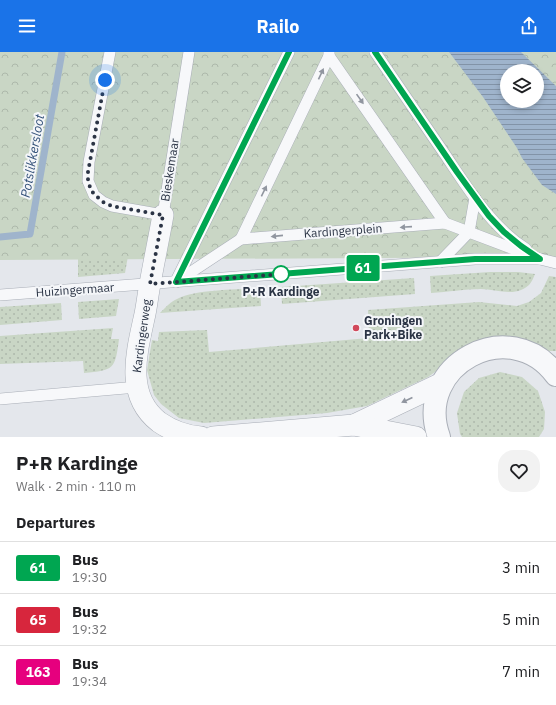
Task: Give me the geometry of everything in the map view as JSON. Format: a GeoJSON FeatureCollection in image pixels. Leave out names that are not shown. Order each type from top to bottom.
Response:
{"type":"FeatureCollection","features":[{"type":"Feature","properties":{"kind":"street","name":"Kardingerweg"},"geometry":{"type":"LineString","coordinates":[[163,215],[137,355],[137,387],[140,399],[146,409],[164,426],[178,433],[201,437]]}},
{"type":"Feature","properties":{"kind":"street"},"geometry":{"type":"LineString","coordinates":[[439,437],[436,429],[434,413],[436,398],[442,383],[452,370],[464,359],[478,352],[494,348],[510,347],[526,351],[548,360],[551,369],[556,375]]}},
{"type":"Feature","properties":{"kind":"street"},"geometry":{"type":"LineString","coordinates":[[354,425],[442,383]]}},
{"type":"Feature","properties":{"kind":"street"},"geometry":{"type":"LineString","coordinates":[[213,437],[354,425],[416,437]]}},
{"type":"Feature","properties":{"kind":"lane","name":"Bieskemaar"},"geometry":{"type":"LineString","coordinates":[[110,52],[89,162],[88,172],[90,185],[94,194],[103,202],[112,206],[163,215],[189,52]]}},
{"type":"Feature","properties":{"kind":"lane"},"geometry":{"type":"LineString","coordinates":[[176,282],[289,52]]}},
{"type":"Feature","properties":{"kind":"lane"},"geometry":{"type":"LineString","coordinates":[[375,52],[475,198],[489,216],[504,232],[521,246],[540,259],[556,263]]}},
{"type":"Feature","properties":{"kind":"lane"},"geometry":{"type":"LineString","coordinates":[[329,54],[445,223]]}},
{"type":"Feature","properties":{"kind":"lane"},"geometry":{"type":"LineString","coordinates":[[241,239],[329,54]]}},
{"type":"Feature","properties":{"kind":"lane"},"geometry":{"type":"LineString","coordinates":[[440,262],[469,232],[475,198]]}},
{"type":"Feature","properties":{"kind":"lane","name":"Kardingerplein"},"geometry":{"type":"LineString","coordinates":[[176,282],[241,239],[445,223],[540,259]]}},
{"type":"Feature","properties":{"kind":"lane","name":"Kardingerplein"},"geometry":{"type":"LineString","coordinates":[[150,284],[475,259],[540,259]]}},
{"type":"Feature","properties":{"kind":"lane","name":"Huizingermaar"},"geometry":{"type":"LineString","coordinates":[[0,295],[150,284]]}},
{"type":"Feature","properties":{"kind":"lane","name":"Kardingerweg"},"geometry":{"type":"LineString","coordinates":[[0,399],[137,387]]}},
{"type":"Feature","properties":{"kind":"green space"},"geometry":{"type":"Polygon","coordinates":[[[0,52],[556,52],[556,257],[0,260],[0,52]]]}},
{"type":"Feature","properties":{"kind":"green space"},"geometry":{"type":"Polygon","coordinates":[[[134,222],[125,273],[78,277],[78,248],[134,222]]]}},
{"type":"Feature","properties":{"kind":"green space"},"geometry":{"type":"Polygon","coordinates":[[[490,272],[518,272],[535,274],[531,282],[524,289],[511,292],[469,289],[431,293],[430,276],[490,272]]]}},
{"type":"Feature","properties":{"kind":"green space"},"geometry":{"type":"Polygon","coordinates":[[[549,276],[556,277],[556,351],[546,351],[535,346],[442,367],[428,377],[367,406],[327,413],[204,423],[179,418],[161,404],[154,395],[147,370],[152,340],[158,341],[159,332],[207,330],[209,352],[369,338],[368,310],[479,302],[517,306],[529,302],[541,293],[549,276]]]}},
{"type":"Feature","properties":{"kind":"green space"},"geometry":{"type":"Polygon","coordinates":[[[414,278],[415,294],[282,304],[281,287],[414,278]]]}},
{"type":"Feature","properties":{"kind":"green space"},"geometry":{"type":"Polygon","coordinates":[[[260,288],[261,306],[160,313],[177,299],[195,293],[217,290],[260,288]]]}},
{"type":"Feature","properties":{"kind":"green space"},"geometry":{"type":"Polygon","coordinates":[[[119,299],[116,316],[79,319],[78,302],[119,299]]]}},
{"type":"Feature","properties":{"kind":"green space"},"geometry":{"type":"Polygon","coordinates":[[[61,303],[62,320],[0,325],[0,307],[61,303]]]}},
{"type":"Feature","properties":{"kind":"green space"},"geometry":{"type":"Polygon","coordinates":[[[113,328],[111,339],[119,339],[116,357],[111,366],[102,371],[84,373],[83,361],[0,364],[0,336],[113,328]]]}},
{"type":"Feature","properties":{"kind":"green space"},"geometry":{"type":"Polygon","coordinates":[[[500,372],[522,377],[538,391],[545,412],[544,429],[539,437],[462,437],[460,434],[457,413],[464,392],[479,378],[500,372]]]}},
{"type":"Feature","properties":{"kind":"water"},"geometry":{"type":"Polygon","coordinates":[[[449,52],[521,52],[533,64],[500,64],[500,108],[544,108],[544,74],[556,86],[556,194],[542,185],[522,158],[483,97],[449,52]]]}},
{"type":"Feature","properties":{"kind":"waterway","name":"Potslikkersloot"},"geometry":{"type":"LineString","coordinates":[[0,237],[30,234],[62,52]]}},
{"type":"Feature","properties":{"kind":"bus line","name":"61"},"geometry":{"type":"LineString","coordinates":[[289,52],[176,282],[475,259],[540,259],[504,232],[489,216],[475,198],[375,52]]}},
{"type":"Feature","properties":{"kind":"place","name":"P+R Kardinge"},"geometry":{"type":"Point","coordinates":[281,274]}},
{"type":"Feature","properties":{"kind":"place","name":"Groningen Park+Bike"},"geometry":{"type":"Point","coordinates":[356,328]}},
{"type":"Feature","properties":{"kind":"route"},"geometry":{"type":"LineString","coordinates":[[105,80],[89,162],[88,181],[91,190],[103,202],[112,206],[163,215],[150,284],[283,274],[281,274]]}}]}
